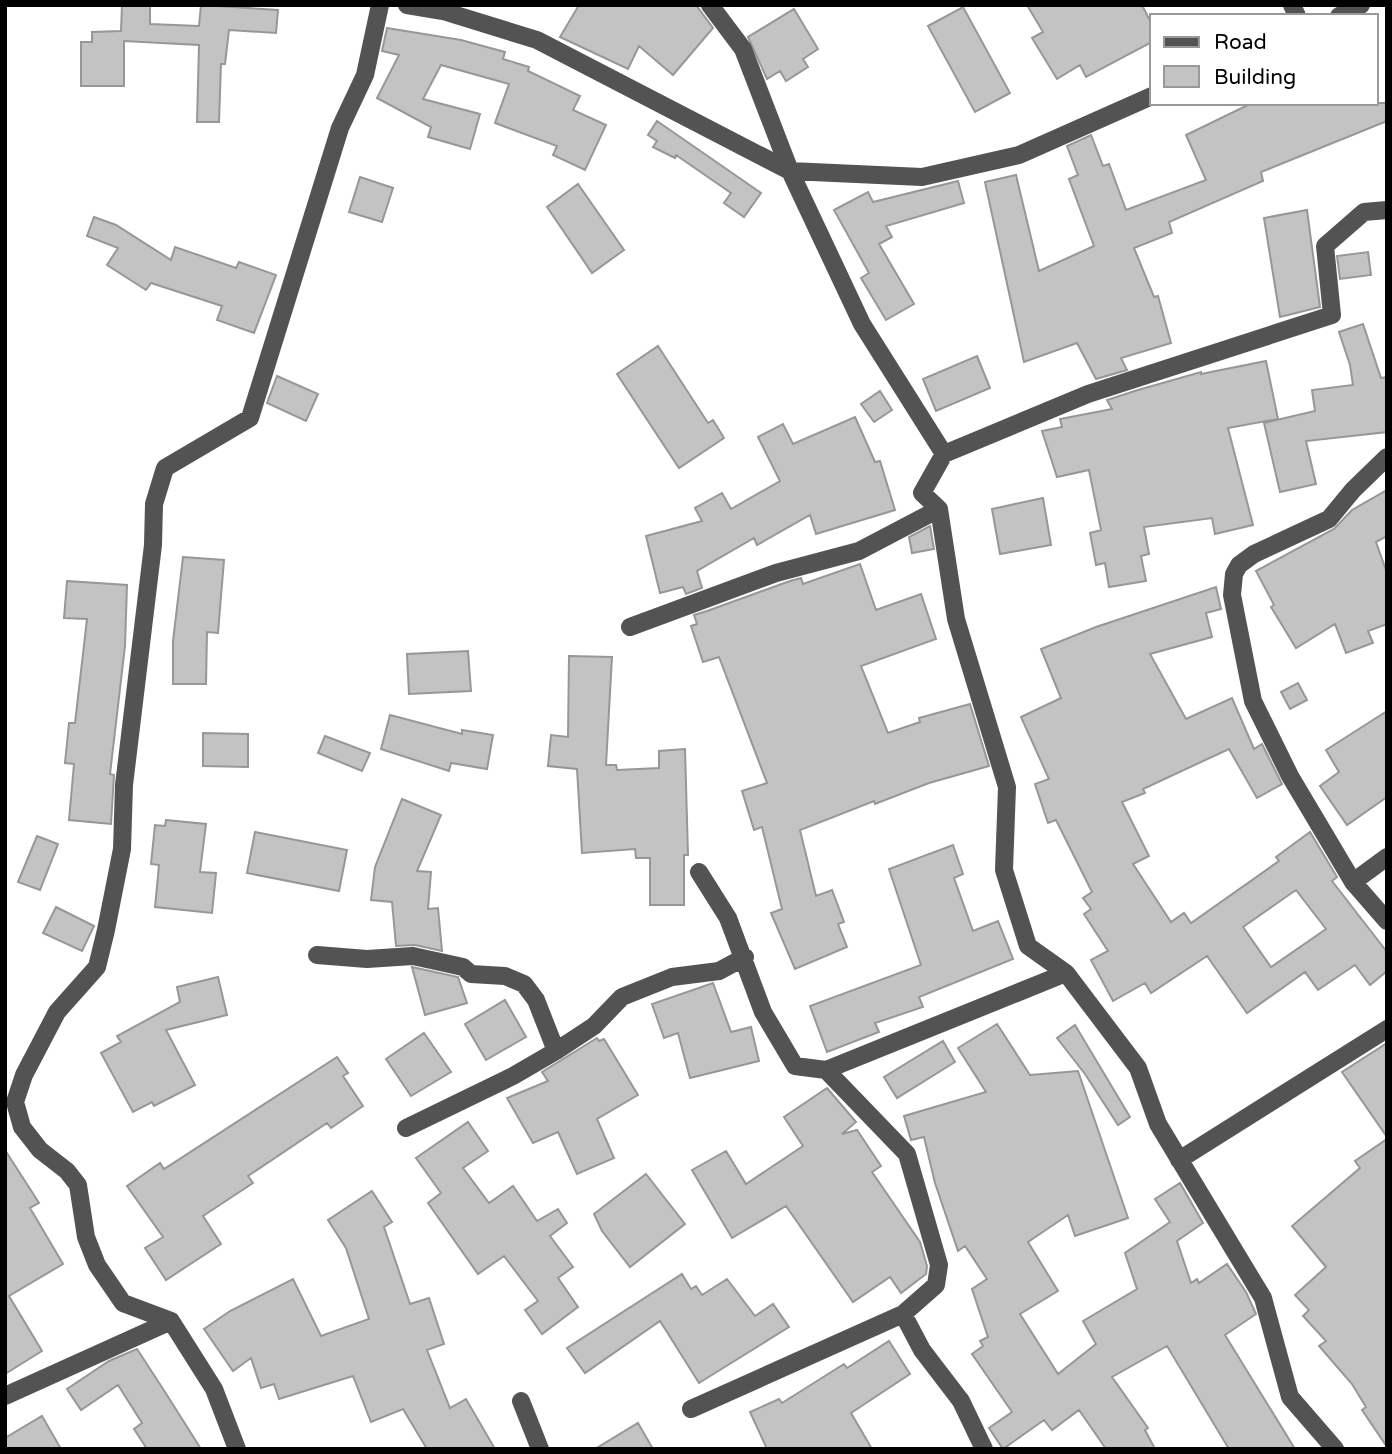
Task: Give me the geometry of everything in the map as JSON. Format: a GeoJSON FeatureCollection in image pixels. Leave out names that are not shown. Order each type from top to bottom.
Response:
{"type":"FeatureCollection","features":[{"type":"Feature","properties":{"kind":"street"},"geometry":{"type":"LineString","coordinates":[[237,1449],[214,1389],[171,1321],[123,1303],[97,1265],[86,1237],[78,1185],[67,1171],[40,1150],[22,1127],[15,1102],[24,1075],[57,1012],[97,967],[106,930],[122,849],[124,785],[153,545],[153,504],[165,467],[250,418],[340,128],[365,75],[380,5]]}},
{"type":"Feature","properties":{"kind":"street"},"geometry":{"type":"LineString","coordinates":[[407,5],[443,11],[537,40],[790,171],[922,177],[1019,155],[1150,97]]}},
{"type":"Feature","properties":{"kind":"street"},"geometry":{"type":"LineString","coordinates":[[710,5],[743,49],[790,171],[862,324],[944,454]]}},
{"type":"Feature","properties":{"kind":"street"},"geometry":{"type":"LineString","coordinates":[[1343,14],[1361,5]]}},
{"type":"Feature","properties":{"kind":"street"},"geometry":{"type":"LineString","coordinates":[[1335,1449],[1290,1396],[1263,1298],[1158,1124],[1138,1068],[1066,973],[1028,946],[1004,870],[1007,787],[956,619],[939,509],[922,493],[944,454],[1088,394],[1332,315],[1325,246],[1364,212],[1387,210]]}},
{"type":"Feature","properties":{"kind":"street"},"geometry":{"type":"LineString","coordinates":[[1387,457],[1353,489],[1329,519],[1254,554],[1239,565],[1234,574],[1232,595],[1253,701],[1290,776],[1353,882],[1387,921]]}},
{"type":"Feature","properties":{"kind":"street"},"geometry":{"type":"LineString","coordinates":[[630,627],[776,573],[859,551],[939,509]]}},
{"type":"Feature","properties":{"kind":"street"},"geometry":{"type":"LineString","coordinates":[[1353,882],[1387,858]]}},
{"type":"Feature","properties":{"kind":"street"},"geometry":{"type":"LineString","coordinates":[[699,872],[728,918],[745,957],[763,1012],[795,1066],[826,1070],[1066,973]]}},
{"type":"Feature","properties":{"kind":"street"},"geometry":{"type":"LineString","coordinates":[[317,955],[367,959],[413,956],[463,967],[471,974],[505,976],[524,984],[536,1000],[556,1051]]}},
{"type":"Feature","properties":{"kind":"street"},"geometry":{"type":"LineString","coordinates":[[406,1128],[513,1076],[556,1051],[594,1026],[622,997],[672,977],[719,971],[745,957]]}},
{"type":"Feature","properties":{"kind":"street"},"geometry":{"type":"LineString","coordinates":[[1179,1160],[1387,1029]]}},
{"type":"Feature","properties":{"kind":"street"},"geometry":{"type":"LineString","coordinates":[[691,1409],[903,1314],[936,1285],[939,1265],[907,1154],[826,1070]]}},
{"type":"Feature","properties":{"kind":"street"},"geometry":{"type":"LineString","coordinates":[[903,1314],[922,1350],[961,1401],[984,1449]]}},
{"type":"Feature","properties":{"kind":"street"},"geometry":{"type":"LineString","coordinates":[[5,1396],[171,1321]]}},
{"type":"Feature","properties":{"kind":"street"},"geometry":{"type":"LineString","coordinates":[[521,1401],[540,1449]]}},
{"type":"Feature","properties":{"kind":"building"},"geometry":{"type":"Polygon","coordinates":[[[122,5],[150,5],[150,24],[199,26],[201,5],[278,10],[276,33],[229,30],[225,64],[221,64],[219,122],[197,122],[199,45],[124,41],[124,86],[81,86],[81,42],[92,42],[92,32],[121,31],[122,5]]]}},
{"type":"Feature","properties":{"kind":"building"},"geometry":{"type":"Polygon","coordinates":[[[579,5],[696,5],[713,28],[673,75],[639,46],[628,69],[560,37],[579,5]]]}},
{"type":"Feature","properties":{"kind":"building"},"geometry":{"type":"Polygon","coordinates":[[[1027,5],[1142,5],[1150,21],[1150,43],[1086,77],[1080,65],[1057,79],[1032,38],[1043,32],[1027,5]]]}},
{"type":"Feature","properties":{"kind":"building"},"geometry":{"type":"Polygon","coordinates":[[[963,7],[1010,93],[975,112],[928,26],[963,7]]]}},
{"type":"Feature","properties":{"kind":"building"},"geometry":{"type":"Polygon","coordinates":[[[794,9],[818,49],[803,59],[808,67],[786,81],[780,71],[767,79],[748,37],[794,9]]]}},
{"type":"Feature","properties":{"kind":"building"},"geometry":{"type":"Polygon","coordinates":[[[387,28],[461,40],[505,52],[503,59],[529,67],[528,71],[580,96],[573,110],[606,125],[585,170],[553,155],[557,146],[495,123],[509,84],[441,65],[423,99],[480,114],[470,149],[428,137],[431,127],[377,98],[399,55],[382,51],[387,28]]]}},
{"type":"Feature","properties":{"kind":"building"},"geometry":{"type":"Polygon","coordinates":[[[1387,103],[1387,121],[1261,172],[1263,181],[1169,222],[1172,233],[1134,248],[1154,297],[1158,296],[1171,343],[1121,358],[1127,370],[1096,379],[1077,343],[1024,362],[985,182],[1016,175],[1039,271],[1094,246],[1069,179],[1078,175],[1067,146],[1091,135],[1103,166],[1109,164],[1126,210],[1206,180],[1186,135],[1248,105],[1387,103]]]}},
{"type":"Feature","properties":{"kind":"building"},"geometry":{"type":"Polygon","coordinates":[[[657,121],[761,193],[744,217],[724,203],[731,193],[676,155],[675,158],[653,147],[657,141],[648,135],[657,121]]]}},
{"type":"Feature","properties":{"kind":"building"},"geometry":{"type":"Polygon","coordinates":[[[360,177],[393,188],[382,222],[349,212],[360,177]]]}},
{"type":"Feature","properties":{"kind":"building"},"geometry":{"type":"Polygon","coordinates":[[[958,181],[964,203],[886,226],[892,237],[879,244],[914,304],[886,320],[861,278],[869,273],[834,210],[868,192],[873,202],[958,181]]]}},
{"type":"Feature","properties":{"kind":"building"},"geometry":{"type":"Polygon","coordinates":[[[578,184],[624,250],[592,273],[547,207],[578,184]]]}},
{"type":"Feature","properties":{"kind":"building"},"geometry":{"type":"Polygon","coordinates":[[[1307,210],[1320,307],[1280,317],[1264,218],[1307,210]]]}},
{"type":"Feature","properties":{"kind":"building"},"geometry":{"type":"Polygon","coordinates":[[[94,217],[116,225],[171,260],[175,247],[236,268],[239,262],[276,275],[254,333],[217,320],[222,306],[151,283],[146,290],[107,265],[118,248],[87,236],[94,217]]]}},
{"type":"Feature","properties":{"kind":"building"},"geometry":{"type":"Polygon","coordinates":[[[1368,252],[1371,275],[1340,279],[1337,256],[1368,252]]]}},
{"type":"Feature","properties":{"kind":"building"},"geometry":{"type":"Polygon","coordinates":[[[1363,324],[1381,378],[1387,377],[1387,432],[1306,441],[1316,484],[1280,492],[1264,423],[1315,411],[1312,390],[1353,385],[1350,365],[1339,332],[1363,324]]]}},
{"type":"Feature","properties":{"kind":"building"},"geometry":{"type":"Polygon","coordinates":[[[658,346],[708,423],[713,420],[724,438],[679,468],[617,374],[658,346]]]}},
{"type":"Feature","properties":{"kind":"building"},"geometry":{"type":"Polygon","coordinates":[[[977,356],[990,388],[936,411],[923,379],[977,356]]]}},
{"type":"Feature","properties":{"kind":"building"},"geometry":{"type":"Polygon","coordinates":[[[1266,361],[1278,419],[1228,428],[1253,525],[1215,534],[1212,518],[1144,527],[1149,554],[1141,556],[1146,581],[1109,587],[1105,563],[1096,565],[1090,533],[1101,530],[1089,470],[1057,477],[1042,431],[1062,427],[1060,419],[1112,409],[1107,400],[1138,390],[1201,372],[1266,361]]]}},
{"type":"Feature","properties":{"kind":"building"},"geometry":{"type":"Polygon","coordinates":[[[277,376],[318,394],[306,421],[267,403],[277,376]]]}},
{"type":"Feature","properties":{"kind":"building"},"geometry":{"type":"Polygon","coordinates":[[[880,391],[892,410],[874,422],[861,404],[880,391]]]}},
{"type":"Feature","properties":{"kind":"building"},"geometry":{"type":"Polygon","coordinates":[[[855,417],[875,462],[880,461],[895,510],[816,534],[810,515],[757,545],[754,538],[697,571],[702,588],[686,594],[683,587],[660,593],[646,536],[702,521],[695,508],[722,493],[731,509],[780,481],[758,437],[783,424],[793,444],[855,417]]]}},
{"type":"Feature","properties":{"kind":"building"},"geometry":{"type":"Polygon","coordinates":[[[1387,490],[1387,536],[1376,542],[1387,573],[1387,624],[1368,631],[1373,643],[1346,653],[1335,624],[1296,648],[1271,607],[1274,605],[1256,571],[1334,529],[1352,510],[1387,490]]]}},
{"type":"Feature","properties":{"kind":"building"},"geometry":{"type":"Polygon","coordinates":[[[1043,498],[1051,545],[1000,554],[992,509],[1043,498]]]}},
{"type":"Feature","properties":{"kind":"building"},"geometry":{"type":"Polygon","coordinates":[[[930,526],[934,549],[912,553],[909,537],[930,526]]]}},
{"type":"Feature","properties":{"kind":"building"},"geometry":{"type":"Polygon","coordinates":[[[183,557],[224,560],[218,633],[207,632],[206,684],[173,684],[173,641],[183,557]]]}},
{"type":"Feature","properties":{"kind":"building"},"geometry":{"type":"Polygon","coordinates":[[[860,564],[876,610],[921,594],[936,639],[861,666],[888,733],[920,722],[919,718],[970,704],[989,766],[929,783],[875,804],[874,801],[800,830],[816,896],[832,890],[844,922],[838,924],[847,947],[795,969],[771,913],[782,909],[762,827],[754,830],[742,791],[767,783],[719,657],[703,662],[691,626],[697,624],[694,615],[790,581],[801,578],[803,584],[860,564]]]}},
{"type":"Feature","properties":{"kind":"building"},"geometry":{"type":"Polygon","coordinates":[[[67,581],[127,585],[125,646],[110,774],[114,775],[111,824],[69,820],[74,764],[65,763],[69,723],[75,723],[87,619],[64,618],[67,581]]]}},
{"type":"Feature","properties":{"kind":"building"},"geometry":{"type":"Polygon","coordinates":[[[1216,587],[1221,609],[1206,613],[1212,637],[1150,654],[1186,719],[1232,698],[1254,749],[1262,744],[1282,784],[1257,798],[1229,749],[1143,789],[1145,793],[1122,802],[1149,856],[1133,864],[1171,922],[1184,913],[1191,923],[1279,861],[1276,857],[1310,832],[1337,877],[1332,881],[1387,952],[1387,971],[1370,985],[1355,965],[1318,990],[1305,972],[1247,1013],[1207,956],[1151,993],[1145,983],[1113,1001],[1091,960],[1108,951],[1084,914],[1091,909],[1083,898],[1092,892],[1056,820],[1048,823],[1035,784],[1049,779],[1021,717],[1061,698],[1041,649],[1096,627],[1216,587]],[[1296,890],[1243,927],[1271,967],[1326,929],[1296,890]]]}},
{"type":"Feature","properties":{"kind":"building"},"geometry":{"type":"Polygon","coordinates":[[[468,651],[471,691],[409,694],[407,654],[468,651]]]}},
{"type":"Feature","properties":{"kind":"building"},"geometry":{"type":"Polygon","coordinates":[[[569,656],[612,657],[606,765],[616,765],[617,770],[659,768],[659,751],[685,749],[688,855],[684,855],[684,905],[650,905],[650,858],[636,858],[635,849],[582,853],[577,769],[548,766],[551,735],[568,737],[569,656]]]}},
{"type":"Feature","properties":{"kind":"building"},"geometry":{"type":"Polygon","coordinates":[[[1298,683],[1307,700],[1290,709],[1281,692],[1298,683]]]}},
{"type":"Feature","properties":{"kind":"building"},"geometry":{"type":"Polygon","coordinates":[[[1387,711],[1387,797],[1347,825],[1320,786],[1339,772],[1326,750],[1387,711]]]}},
{"type":"Feature","properties":{"kind":"building"},"geometry":{"type":"Polygon","coordinates":[[[390,715],[462,734],[462,730],[493,735],[487,769],[451,763],[449,771],[381,749],[390,715]]]}},
{"type":"Feature","properties":{"kind":"building"},"geometry":{"type":"Polygon","coordinates":[[[203,733],[248,734],[248,767],[203,766],[203,733]]]}},
{"type":"Feature","properties":{"kind":"building"},"geometry":{"type":"Polygon","coordinates":[[[325,736],[370,753],[362,771],[318,753],[325,736]]]}},
{"type":"Feature","properties":{"kind":"building"},"geometry":{"type":"Polygon","coordinates":[[[402,799],[441,815],[417,871],[431,872],[428,909],[438,908],[442,951],[415,945],[396,946],[392,902],[371,900],[375,867],[402,799]]]}},
{"type":"Feature","properties":{"kind":"building"},"geometry":{"type":"Polygon","coordinates":[[[166,820],[206,824],[200,872],[216,873],[212,913],[155,907],[159,865],[151,864],[155,825],[165,826],[166,820]]]}},
{"type":"Feature","properties":{"kind":"building"},"geometry":{"type":"Polygon","coordinates":[[[255,832],[347,850],[339,891],[247,873],[255,832]]]}},
{"type":"Feature","properties":{"kind":"building"},"geometry":{"type":"Polygon","coordinates":[[[37,836],[58,844],[40,890],[18,882],[37,836]]]}},
{"type":"Feature","properties":{"kind":"building"},"geometry":{"type":"Polygon","coordinates":[[[953,845],[963,874],[954,878],[973,931],[998,921],[1013,959],[919,997],[923,1007],[875,1023],[879,1032],[827,1052],[810,1006],[921,965],[889,869],[953,845]]]}},
{"type":"Feature","properties":{"kind":"building"},"geometry":{"type":"Polygon","coordinates":[[[56,907],[94,926],[82,951],[43,933],[56,907]]]}},
{"type":"Feature","properties":{"kind":"building"},"geometry":{"type":"Polygon","coordinates":[[[412,967],[458,977],[467,1003],[425,1015],[412,967]]]}},
{"type":"Feature","properties":{"kind":"building"},"geometry":{"type":"Polygon","coordinates":[[[218,977],[227,1015],[166,1030],[195,1085],[154,1106],[152,1102],[133,1112],[101,1053],[121,1042],[117,1036],[180,1002],[177,987],[218,977]]]}},
{"type":"Feature","properties":{"kind":"building"},"geometry":{"type":"Polygon","coordinates":[[[713,983],[731,1032],[751,1027],[759,1061],[690,1078],[678,1033],[664,1038],[652,1004],[713,983]]]}},
{"type":"Feature","properties":{"kind":"building"},"geometry":{"type":"Polygon","coordinates":[[[505,1000],[526,1037],[486,1060],[465,1024],[505,1000]]]}},
{"type":"Feature","properties":{"kind":"building"},"geometry":{"type":"Polygon","coordinates":[[[997,1024],[1030,1075],[1078,1071],[1128,1218],[1075,1236],[1068,1215],[1028,1242],[1058,1291],[1020,1314],[1058,1374],[1096,1344],[1083,1321],[1137,1289],[1125,1253],[1170,1222],[1155,1199],[1180,1183],[1203,1223],[1177,1241],[1191,1283],[1197,1279],[1199,1283],[1227,1264],[1246,1292],[1256,1314],[1225,1335],[1295,1449],[1229,1449],[1167,1346],[1112,1377],[1148,1428],[1145,1430],[1155,1449],[1106,1449],[1079,1410],[1052,1430],[1044,1420],[1003,1449],[989,1428],[1012,1412],[972,1354],[983,1346],[980,1341],[988,1337],[972,1289],[987,1279],[965,1246],[958,1251],[935,1183],[924,1137],[911,1140],[904,1116],[986,1092],[958,1048],[997,1024]]]}},
{"type":"Feature","properties":{"kind":"building"},"geometry":{"type":"Polygon","coordinates":[[[1075,1025],[1130,1117],[1118,1125],[1085,1074],[1057,1038],[1075,1025]]]}},
{"type":"Feature","properties":{"kind":"building"},"geometry":{"type":"Polygon","coordinates":[[[424,1033],[451,1072],[411,1096],[386,1059],[424,1033]]]}},
{"type":"Feature","properties":{"kind":"building"},"geometry":{"type":"Polygon","coordinates":[[[597,1038],[599,1041],[604,1039],[638,1095],[597,1119],[614,1158],[577,1174],[558,1132],[533,1143],[507,1098],[548,1081],[542,1072],[597,1038]]]}},
{"type":"Feature","properties":{"kind":"building"},"geometry":{"type":"Polygon","coordinates":[[[943,1041],[955,1062],[897,1098],[884,1077],[943,1041]]]}},
{"type":"Feature","properties":{"kind":"building"},"geometry":{"type":"Polygon","coordinates":[[[1387,1043],[1387,1137],[1342,1072],[1387,1043]]]}},
{"type":"Feature","properties":{"kind":"building"},"geometry":{"type":"Polygon","coordinates":[[[337,1057],[348,1073],[343,1076],[363,1106],[331,1128],[327,1123],[248,1176],[253,1183],[203,1216],[221,1244],[166,1280],[145,1248],[163,1237],[127,1186],[160,1163],[164,1169],[337,1057]]]}},
{"type":"Feature","properties":{"kind":"building"},"geometry":{"type":"Polygon","coordinates":[[[827,1088],[856,1122],[842,1134],[857,1130],[881,1166],[872,1172],[920,1242],[927,1266],[926,1274],[901,1293],[890,1277],[853,1302],[786,1206],[732,1238],[692,1170],[726,1151],[746,1184],[803,1146],[784,1117],[827,1088]]]}},
{"type":"Feature","properties":{"kind":"building"},"geometry":{"type":"Polygon","coordinates":[[[468,1122],[488,1151],[463,1168],[489,1203],[513,1186],[537,1221],[558,1209],[567,1223],[550,1236],[573,1267],[558,1278],[578,1307],[542,1334],[525,1310],[538,1301],[504,1256],[478,1274],[428,1203],[441,1193],[416,1158],[468,1122]]]}},
{"type":"Feature","properties":{"kind":"building"},"geometry":{"type":"Polygon","coordinates":[[[1387,1139],[1387,1447],[1362,1410],[1366,1407],[1352,1384],[1319,1346],[1326,1341],[1303,1316],[1309,1310],[1295,1295],[1326,1267],[1292,1226],[1360,1168],[1355,1161],[1387,1139]]]}},
{"type":"Feature","properties":{"kind":"building"},"geometry":{"type":"Polygon","coordinates":[[[5,1150],[39,1203],[30,1208],[63,1264],[9,1296],[42,1351],[5,1374],[5,1150]]]}},
{"type":"Feature","properties":{"kind":"building"},"geometry":{"type":"Polygon","coordinates":[[[646,1174],[685,1224],[630,1267],[602,1231],[594,1214],[646,1174]]]}},
{"type":"Feature","properties":{"kind":"building"},"geometry":{"type":"Polygon","coordinates":[[[372,1191],[392,1222],[384,1227],[410,1304],[429,1298],[444,1344],[427,1350],[450,1408],[466,1399],[495,1449],[427,1449],[403,1409],[371,1422],[353,1376],[279,1399],[274,1384],[261,1388],[251,1358],[233,1371],[204,1329],[230,1311],[293,1279],[321,1336],[369,1319],[346,1248],[328,1220],[372,1191]]]}},
{"type":"Feature","properties":{"kind":"building"},"geometry":{"type":"Polygon","coordinates":[[[682,1274],[691,1289],[696,1286],[702,1295],[727,1279],[755,1316],[773,1304],[789,1327],[699,1383],[660,1321],[585,1373],[567,1348],[682,1274]]]}},
{"type":"Feature","properties":{"kind":"building"},"geometry":{"type":"Polygon","coordinates":[[[889,1341],[910,1374],[851,1413],[872,1449],[767,1449],[750,1412],[779,1399],[782,1403],[844,1364],[847,1368],[889,1341]]]}},
{"type":"Feature","properties":{"kind":"building"},"geometry":{"type":"Polygon","coordinates":[[[137,1349],[201,1449],[147,1449],[134,1429],[142,1423],[118,1385],[81,1410],[67,1389],[109,1361],[137,1349]]]}},
{"type":"Feature","properties":{"kind":"building"},"geometry":{"type":"Polygon","coordinates":[[[42,1416],[61,1449],[5,1449],[5,1438],[42,1416]]]}},
{"type":"Feature","properties":{"kind":"building"},"geometry":{"type":"Polygon","coordinates":[[[638,1423],[653,1449],[595,1449],[638,1423]]]}}]}
